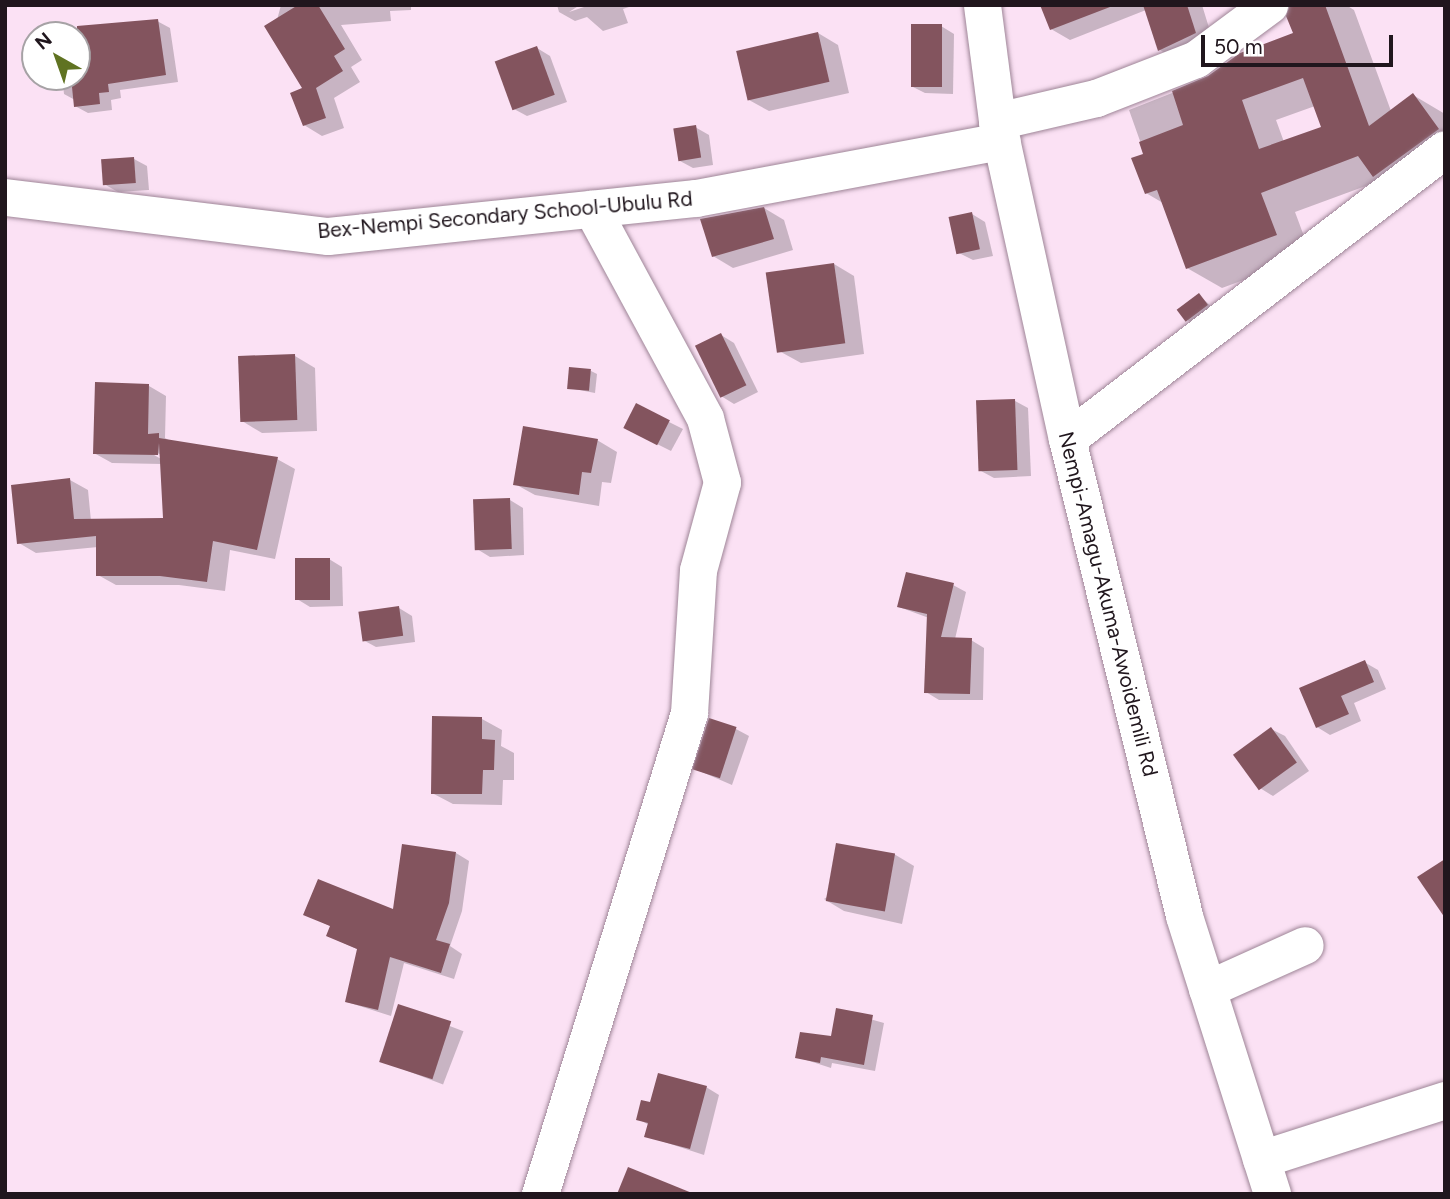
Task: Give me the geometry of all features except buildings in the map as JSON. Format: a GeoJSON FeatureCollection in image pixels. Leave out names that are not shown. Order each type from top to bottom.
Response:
{"type":"FeatureCollection","features":[{"type":"Feature","properties":{"kind":"street","name":"Nempi-Amagu-Akuma-Awoidemili Rd"},"geometry":{"type":"LineString","coordinates":[[982,5],[1000,131],[1067,439],[1184,916],[1272,1194]]}},
{"type":"Feature","properties":{"kind":"street","name":"Bex-Nempi Secondary School-Ubulu Rd"},"geometry":{"type":"LineString","coordinates":[[5,197],[328,236],[696,198],[1000,131],[1196,59],[1269,5]]}},
{"type":"Feature","properties":{"kind":"street"},"geometry":{"type":"LineString","coordinates":[[1067,439],[1445,149]]}},
{"type":"Feature","properties":{"kind":"street"},"geometry":{"type":"LineString","coordinates":[[540,1194],[689,713],[698,570],[722,482],[705,418],[592,209]]}},
{"type":"Feature","properties":{"kind":"street"},"geometry":{"type":"LineString","coordinates":[[1207,989],[1306,945]]}},
{"type":"Feature","properties":{"kind":"street"},"geometry":{"type":"LineString","coordinates":[[1261,1159],[1445,1100]]}}]}
